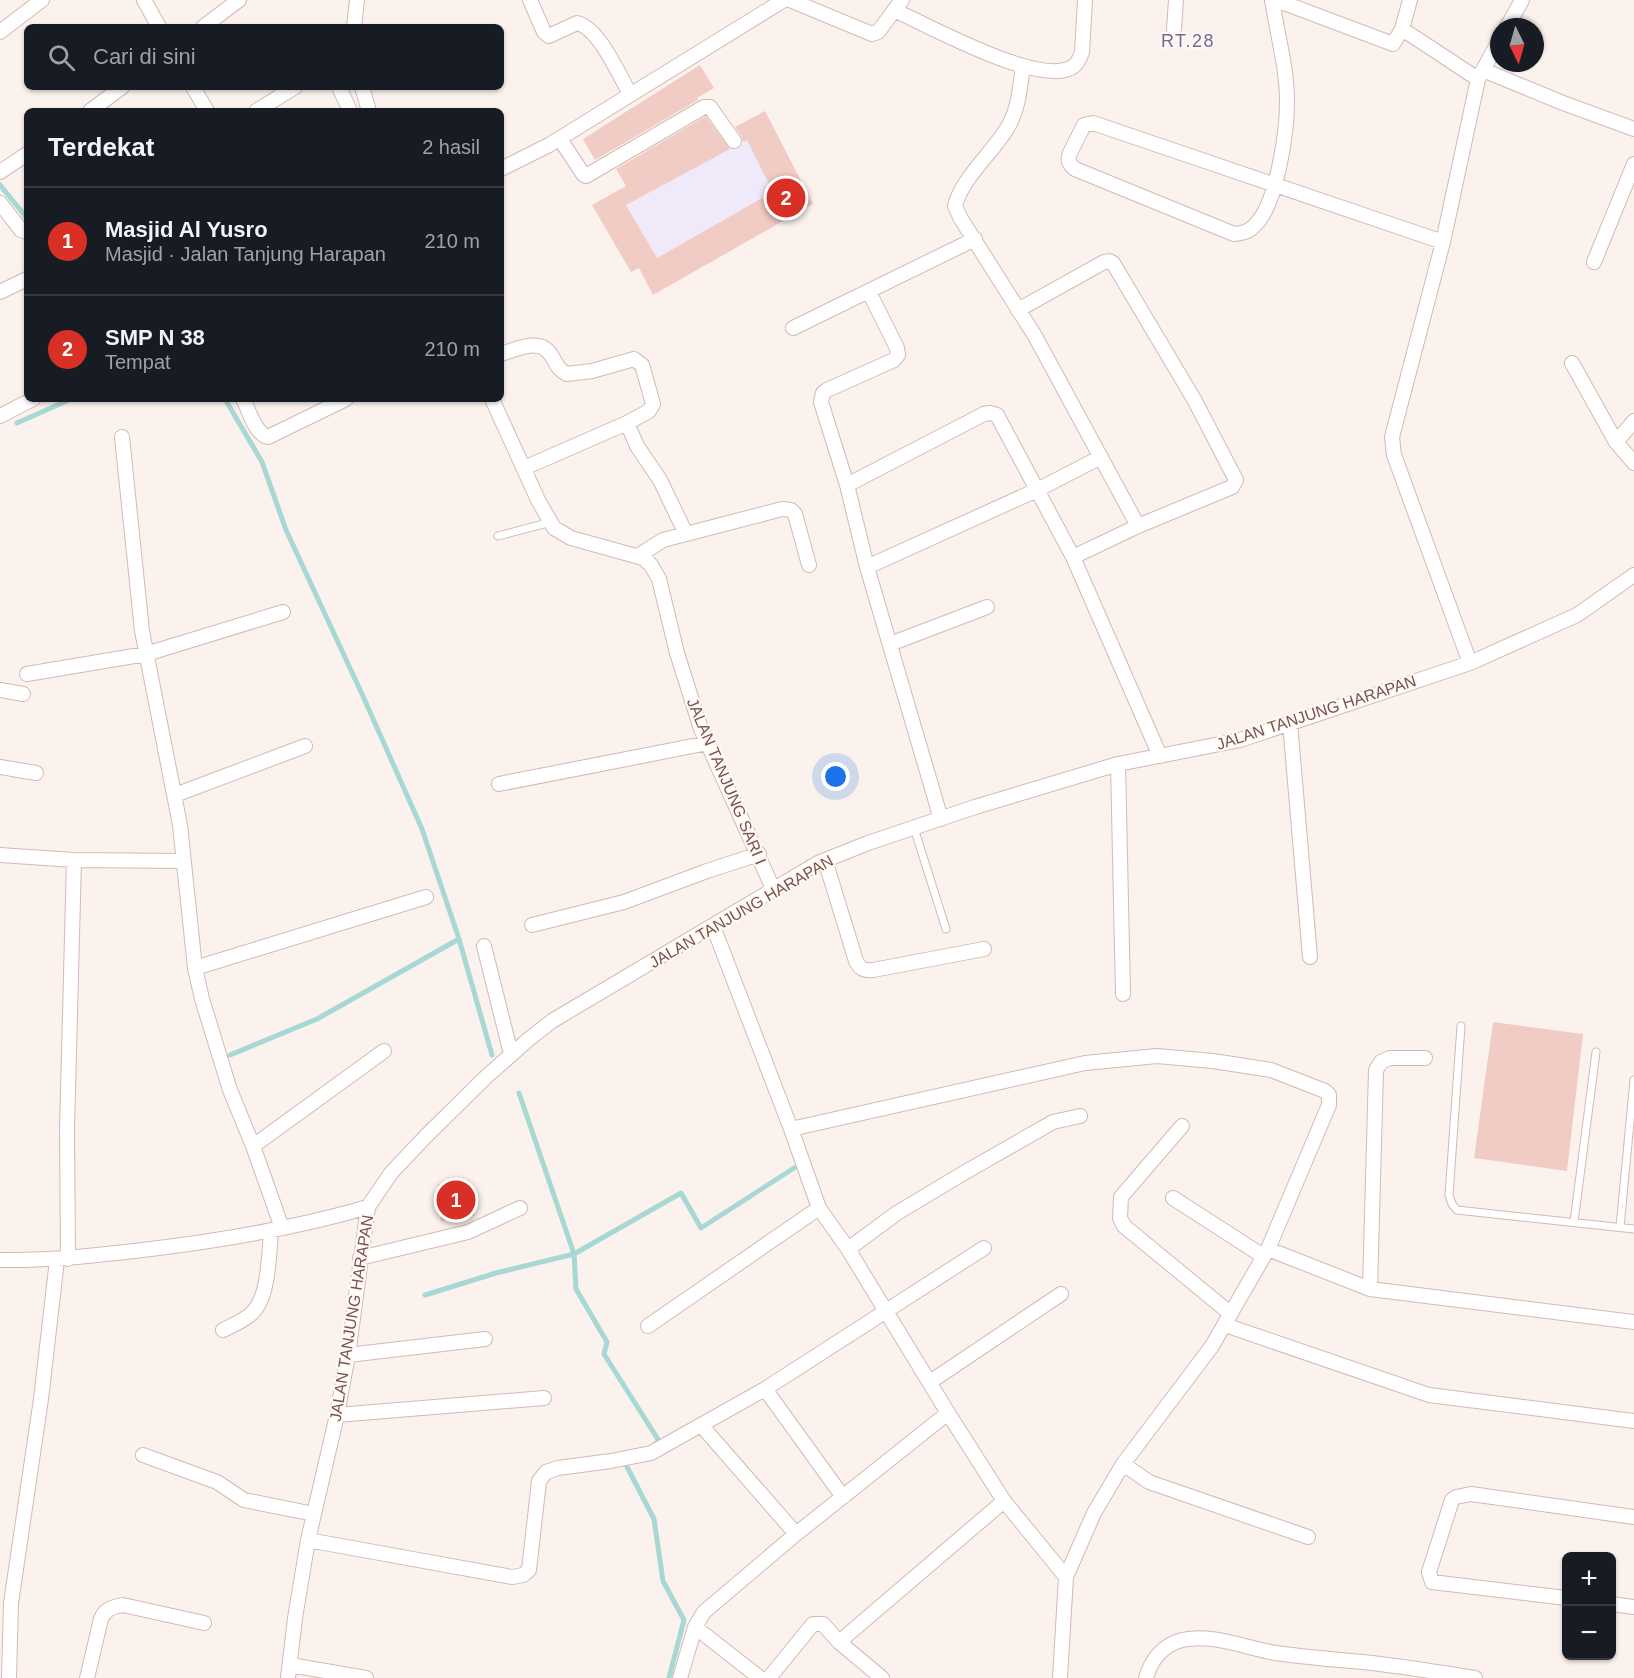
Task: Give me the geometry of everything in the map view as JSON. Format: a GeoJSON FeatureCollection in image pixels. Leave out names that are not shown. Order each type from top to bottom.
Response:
{"type":"FeatureCollection","features":[{"type":"Feature","properties":{"kind":"street"},"geometry":{"type":"LineString","coordinates":[[0,32],[42,0]]}},
{"type":"Feature","properties":{"kind":"street"},"geometry":{"type":"LineString","coordinates":[[144,0],[157,24]]}},
{"type":"Feature","properties":{"kind":"street"},"geometry":{"type":"LineString","coordinates":[[207,24],[239,0]]}},
{"type":"Feature","properties":{"kind":"street"},"geometry":{"type":"LineString","coordinates":[[354,24],[357,0]]}},
{"type":"Feature","properties":{"kind":"street"},"geometry":{"type":"LineString","coordinates":[[530,0],[544,32],[549,36],[577,23],[588,28],[601,44],[630,94]]}},
{"type":"Feature","properties":{"kind":"street"},"geometry":{"type":"LineString","coordinates":[[504,167],[560,139],[784,0]]}},
{"type":"Feature","properties":{"kind":"street"},"geometry":{"type":"LineString","coordinates":[[790,0],[870,34],[878,32],[898,5],[966,44],[1023,66],[1050,72],[1060,71],[1076,64],[1082,51],[1085,0]]}},
{"type":"Feature","properties":{"kind":"street"},"geometry":{"type":"LineString","coordinates":[[1174,29],[1176,0]]}},
{"type":"Feature","properties":{"kind":"street"},"geometry":{"type":"LineString","coordinates":[[1410,0],[1402,29],[1394,44],[1274,0],[1287,99],[1286,121],[1275,186],[1261,219],[1246,232],[1234,234],[1075,169],[1068,158],[1084,125],[1093,123],[1275,186],[1443,242]]}},
{"type":"Feature","properties":{"kind":"street"},"geometry":{"type":"LineString","coordinates":[[1512,18],[1522,0]]}},
{"type":"Feature","properties":{"kind":"street"},"geometry":{"type":"LineString","coordinates":[[1402,29],[1480,74],[1634,129]]}},
{"type":"Feature","properties":{"kind":"street"},"geometry":{"type":"LineString","coordinates":[[1470,663],[1394,455],[1392,437],[1443,242],[1480,74],[1490,57]]}},
{"type":"Feature","properties":{"kind":"street"},"geometry":{"type":"LineString","coordinates":[[1023,66],[1017,104],[1009,124],[957,201],[957,211],[1018,310],[1137,526]]}},
{"type":"Feature","properties":{"kind":"street"},"geometry":{"type":"LineString","coordinates":[[94,108],[118,90]]}},
{"type":"Feature","properties":{"kind":"street"},"geometry":{"type":"LineString","coordinates":[[195,90],[205,108]]}},
{"type":"Feature","properties":{"kind":"street"},"geometry":{"type":"LineString","coordinates":[[261,108],[290,90]]}},
{"type":"Feature","properties":{"kind":"street"},"geometry":{"type":"LineString","coordinates":[[340,90],[349,108]]}},
{"type":"Feature","properties":{"kind":"street"},"geometry":{"type":"LineString","coordinates":[[363,90],[368,108]]}},
{"type":"Feature","properties":{"kind":"street"},"geometry":{"type":"LineString","coordinates":[[560,139],[582,174],[586,176],[704,107],[710,107],[734,141]]}},
{"type":"Feature","properties":{"kind":"street"},"geometry":{"type":"LineString","coordinates":[[0,172],[24,156]]}},
{"type":"Feature","properties":{"kind":"street"},"geometry":{"type":"LineString","coordinates":[[1594,262],[1634,164]]}},
{"type":"Feature","properties":{"kind":"street"},"geometry":{"type":"LineString","coordinates":[[0,203],[24,231]]}},
{"type":"Feature","properties":{"kind":"street"},"geometry":{"type":"LineString","coordinates":[[793,328],[975,239]]}},
{"type":"Feature","properties":{"kind":"street"},"geometry":{"type":"LineString","coordinates":[[1018,310],[1104,262],[1112,262],[1195,401],[1234,477],[1234,484],[1137,526],[1073,557]]}},
{"type":"Feature","properties":{"kind":"street"},"geometry":{"type":"LineString","coordinates":[[0,292],[24,280]]}},
{"type":"Feature","properties":{"kind":"street"},"geometry":{"type":"LineString","coordinates":[[869,292],[897,348],[898,355],[894,360],[827,390],[822,396],[821,407],[847,485],[867,567],[941,819]]}},
{"type":"Feature","properties":{"kind":"street"},"geometry":{"type":"LineString","coordinates":[[504,353],[538,345],[545,348],[556,366],[567,374],[592,371],[629,360],[639,361],[652,406],[649,411],[627,423],[524,468]]}},
{"type":"Feature","properties":{"kind":"street"},"geometry":{"type":"LineString","coordinates":[[1572,363],[1616,442],[1634,463]]}},
{"type":"Feature","properties":{"kind":"street"},"geometry":{"type":"LineString","coordinates":[[0,416],[27,402]]}},
{"type":"Feature","properties":{"kind":"street"},"geometry":{"type":"LineString","coordinates":[[245,402],[265,437],[340,402]]}},
{"type":"Feature","properties":{"kind":"street"},"geometry":{"type":"LineString","coordinates":[[493,402],[550,522],[558,532],[567,537],[638,556],[663,540],[782,509],[791,510],[795,514],[810,565]]}},
{"type":"Feature","properties":{"kind":"street"},"geometry":{"type":"LineString","coordinates":[[847,485],[984,414],[990,412],[997,415],[1073,557],[1160,756]]}},
{"type":"Feature","properties":{"kind":"street"},"geometry":{"type":"LineString","coordinates":[[1616,442],[1634,421]]}},
{"type":"Feature","properties":{"kind":"street"},"geometry":{"type":"LineString","coordinates":[[627,423],[637,446],[660,480],[686,534]]}},
{"type":"Feature","properties":{"kind":"street"},"geometry":{"type":"LineString","coordinates":[[122,437],[146,654],[175,795],[195,968],[215,1044],[230,1090],[253,1146],[277,1230],[259,1304],[241,1321],[223,1330]]}},
{"type":"Feature","properties":{"kind":"street"},"geometry":{"type":"LineString","coordinates":[[867,567],[1037,490],[1101,457]]}},
{"type":"Feature","properties":{"kind":"street","name":"JALAN TANJUNG SARI I"},"geometry":{"type":"LineString","coordinates":[[638,556],[647,561],[659,579],[684,679],[701,729],[774,891]]}},
{"type":"Feature","properties":{"kind":"street","name":"JALAN TANJUNG HARAPAN"},"geometry":{"type":"LineString","coordinates":[[289,1671],[308,1540],[337,1415],[348,1355],[368,1207],[391,1173],[426,1136],[512,1054],[552,1021],[825,860],[975,807],[1119,764],[1240,740],[1470,663],[1577,615],[1634,575]]}},
{"type":"Feature","properties":{"kind":"street"},"geometry":{"type":"LineString","coordinates":[[890,644],[987,607]]}},
{"type":"Feature","properties":{"kind":"street"},"geometry":{"type":"LineString","coordinates":[[27,674],[146,654],[284,612]]}},
{"type":"Feature","properties":{"kind":"street"},"geometry":{"type":"LineString","coordinates":[[0,690],[23,693]]}},
{"type":"Feature","properties":{"kind":"street"},"geometry":{"type":"LineString","coordinates":[[1290,723],[1310,957]]}},
{"type":"Feature","properties":{"kind":"street"},"geometry":{"type":"LineString","coordinates":[[499,784],[708,743]]}},
{"type":"Feature","properties":{"kind":"street"},"geometry":{"type":"LineString","coordinates":[[175,795],[304,746]]}},
{"type":"Feature","properties":{"kind":"street"},"geometry":{"type":"LineString","coordinates":[[1119,764],[1124,994]]}},
{"type":"Feature","properties":{"kind":"street"},"geometry":{"type":"LineString","coordinates":[[0,767],[36,773]]}},
{"type":"Feature","properties":{"kind":"street"},"geometry":{"type":"LineString","coordinates":[[532,925],[624,902],[759,854]]}},
{"type":"Feature","properties":{"kind":"street"},"geometry":{"type":"LineString","coordinates":[[0,855],[74,860],[184,861]]}},
{"type":"Feature","properties":{"kind":"street"},"geometry":{"type":"LineString","coordinates":[[9,1678],[11,1603],[62,1260],[74,860]]}},
{"type":"Feature","properties":{"kind":"street"},"geometry":{"type":"LineString","coordinates":[[825,860],[856,961],[858,966],[864,970],[984,949]]}},
{"type":"Feature","properties":{"kind":"street"},"geometry":{"type":"LineString","coordinates":[[195,968],[426,897]]}},
{"type":"Feature","properties":{"kind":"street"},"geometry":{"type":"LineString","coordinates":[[712,926],[791,1129],[819,1208],[848,1249],[1004,1501],[1066,1577]]}},
{"type":"Feature","properties":{"kind":"street"},"geometry":{"type":"LineString","coordinates":[[484,946],[512,1054]]}},
{"type":"Feature","properties":{"kind":"street"},"geometry":{"type":"LineString","coordinates":[[253,1146],[384,1051]]}},
{"type":"Feature","properties":{"kind":"street"},"geometry":{"type":"LineString","coordinates":[[791,1129],[1085,1063],[1157,1056],[1213,1061],[1271,1070],[1325,1091],[1330,1097],[1329,1105],[1265,1253],[1228,1319],[1212,1346],[1123,1464],[1094,1513],[1066,1577],[1060,1678]]}},
{"type":"Feature","properties":{"kind":"street"},"geometry":{"type":"LineString","coordinates":[[1370,1289],[1376,1070],[1381,1062],[1390,1058],[1425,1058]]}},
{"type":"Feature","properties":{"kind":"street"},"geometry":{"type":"LineString","coordinates":[[848,1249],[897,1213],[962,1174],[1053,1122],[1080,1116]]}},
{"type":"Feature","properties":{"kind":"street"},"geometry":{"type":"LineString","coordinates":[[1182,1126],[1120,1197],[1120,1218],[1124,1226],[1228,1319],[1429,1395],[1634,1422]]}},
{"type":"Feature","properties":{"kind":"street"},"geometry":{"type":"LineString","coordinates":[[1173,1198],[1265,1253],[1370,1289],[1634,1322]]}},
{"type":"Feature","properties":{"kind":"street"},"geometry":{"type":"LineString","coordinates":[[0,1260],[62,1260],[193,1244],[277,1230],[368,1207]]}},
{"type":"Feature","properties":{"kind":"street"},"geometry":{"type":"LineString","coordinates":[[360,1258],[468,1232],[520,1208]]}},
{"type":"Feature","properties":{"kind":"street"},"geometry":{"type":"LineString","coordinates":[[648,1326],[819,1208]]}},
{"type":"Feature","properties":{"kind":"street"},"geometry":{"type":"LineString","coordinates":[[308,1540],[512,1577],[524,1575],[529,1570],[539,1481],[546,1472],[651,1453],[765,1389],[984,1248]]}},
{"type":"Feature","properties":{"kind":"street"},"geometry":{"type":"LineString","coordinates":[[930,1382],[1061,1294]]}},
{"type":"Feature","properties":{"kind":"street"},"geometry":{"type":"LineString","coordinates":[[348,1355],[484,1339]]}},
{"type":"Feature","properties":{"kind":"street"},"geometry":{"type":"LineString","coordinates":[[765,1389],[843,1497]]}},
{"type":"Feature","properties":{"kind":"street"},"geometry":{"type":"LineString","coordinates":[[337,1415],[544,1398]]}},
{"type":"Feature","properties":{"kind":"street"},"geometry":{"type":"LineString","coordinates":[[680,1678],[695,1627],[704,1612],[796,1533],[948,1413]]}},
{"type":"Feature","properties":{"kind":"street"},"geometry":{"type":"LineString","coordinates":[[701,1425],[796,1533]]}},
{"type":"Feature","properties":{"kind":"street"},"geometry":{"type":"LineString","coordinates":[[143,1455],[217,1482],[244,1500],[314,1514]]}},
{"type":"Feature","properties":{"kind":"street"},"geometry":{"type":"LineString","coordinates":[[1123,1464],[1149,1482],[1308,1537]]}},
{"type":"Feature","properties":{"kind":"street"},"geometry":{"type":"LineString","coordinates":[[1562,1598],[1432,1582],[1429,1572],[1452,1500],[1471,1494],[1634,1517]]}},
{"type":"Feature","properties":{"kind":"street"},"geometry":{"type":"LineString","coordinates":[[839,1642],[1004,1501]]}},
{"type":"Feature","properties":{"kind":"street"},"geometry":{"type":"LineString","coordinates":[[87,1678],[102,1615],[110,1608],[123,1605],[204,1623]]}},
{"type":"Feature","properties":{"kind":"street"},"geometry":{"type":"LineString","coordinates":[[1616,1605],[1634,1607]]}},
{"type":"Feature","properties":{"kind":"street"},"geometry":{"type":"LineString","coordinates":[[769,1678],[813,1624],[823,1624],[839,1642],[882,1678]]}},
{"type":"Feature","properties":{"kind":"street"},"geometry":{"type":"LineString","coordinates":[[695,1627],[760,1678]]}},
{"type":"Feature","properties":{"kind":"street"},"geometry":{"type":"LineString","coordinates":[[1146,1678],[1157,1655],[1169,1645],[1182,1640],[1202,1638],[1380,1671],[1475,1678]]}},
{"type":"Feature","properties":{"kind":"street"},"geometry":{"type":"LineString","coordinates":[[289,1671],[366,1678]]}},
{"type":"Feature","properties":{"kind":"lane"},"geometry":{"type":"LineString","coordinates":[[498,536],[550,522]]}},
{"type":"Feature","properties":{"kind":"lane"},"geometry":{"type":"LineString","coordinates":[[914,828],[946,929]]}},
{"type":"Feature","properties":{"kind":"lane"},"geometry":{"type":"LineString","coordinates":[[1461,1026],[1449,1195],[1457,1210],[1634,1229]]}},
{"type":"Feature","properties":{"kind":"lane"},"geometry":{"type":"LineString","coordinates":[[1574,1222],[1596,1052]]}},
{"type":"Feature","properties":{"kind":"lane"},"geometry":{"type":"LineString","coordinates":[[1620,1227],[1634,1080]]}},
{"type":"Feature","properties":{"kind":"shaded area"},"geometry":{"type":"Polygon","coordinates":[[[747,139],[773,192],[657,258],[626,204],[747,139]]]}},
{"type":"Feature","properties":{"kind":"building"},"geometry":{"type":"Polygon","coordinates":[[[700,65],[714,88],[697,98],[698,100],[595,160],[583,139],[700,65]]]}},
{"type":"Feature","properties":{"kind":"building"},"geometry":{"type":"Polygon","coordinates":[[[765,111],[813,204],[653,295],[639,268],[631,272],[592,205],[626,186],[616,169],[706,116],[730,149],[626,205],[657,258],[773,192],[747,140],[743,142],[735,127],[765,111]]]}},
{"type":"Feature","properties":{"kind":"building"},"geometry":{"type":"Polygon","coordinates":[[[1493,1022],[1583,1034],[1567,1171],[1474,1158],[1493,1022]]]}},
{"type":"Feature","properties":{"kind":"building"},"geometry":{"type":"Polygon","coordinates":[[[469,1181],[474,1216],[441,1221],[438,1184],[469,1181]]]}},
{"type":"Feature","properties":{"kind":"waterway"},"geometry":{"type":"LineString","coordinates":[[0,185],[24,214]]}},
{"type":"Feature","properties":{"kind":"waterway"},"geometry":{"type":"LineString","coordinates":[[17,423],[64,402]]}},
{"type":"Feature","properties":{"kind":"waterway"},"geometry":{"type":"LineString","coordinates":[[227,402],[262,462],[286,530],[422,829],[459,939],[492,1055]]}},
{"type":"Feature","properties":{"kind":"waterway"},"geometry":{"type":"LineString","coordinates":[[230,1055],[317,1019],[459,939]]}},
{"type":"Feature","properties":{"kind":"waterway"},"geometry":{"type":"LineString","coordinates":[[519,1093],[574,1254],[576,1289],[607,1342],[604,1354],[659,1441],[655,1444]]}},
{"type":"Feature","properties":{"kind":"waterway"},"geometry":{"type":"LineString","coordinates":[[425,1295],[496,1273],[574,1254],[681,1193],[701,1228],[794,1168]]}},
{"type":"Feature","properties":{"kind":"waterway"},"geometry":{"type":"LineString","coordinates":[[629,1460],[625,1463],[654,1519],[663,1581],[684,1620],[669,1678]]}},
{"type":"Feature","properties":{"kind":"place","name":"SMP N 38"},"geometry":{"type":"Point","coordinates":[786,198]}},
{"type":"Feature","properties":{"kind":"place","name":"Masjid Al Yusro"},"geometry":{"type":"Point","coordinates":[456,1200]}},
{"type":"Feature","properties":{"kind":"district","name":"RT.28"},"geometry":{"type":"Point","coordinates":[1188,41]}}]}
